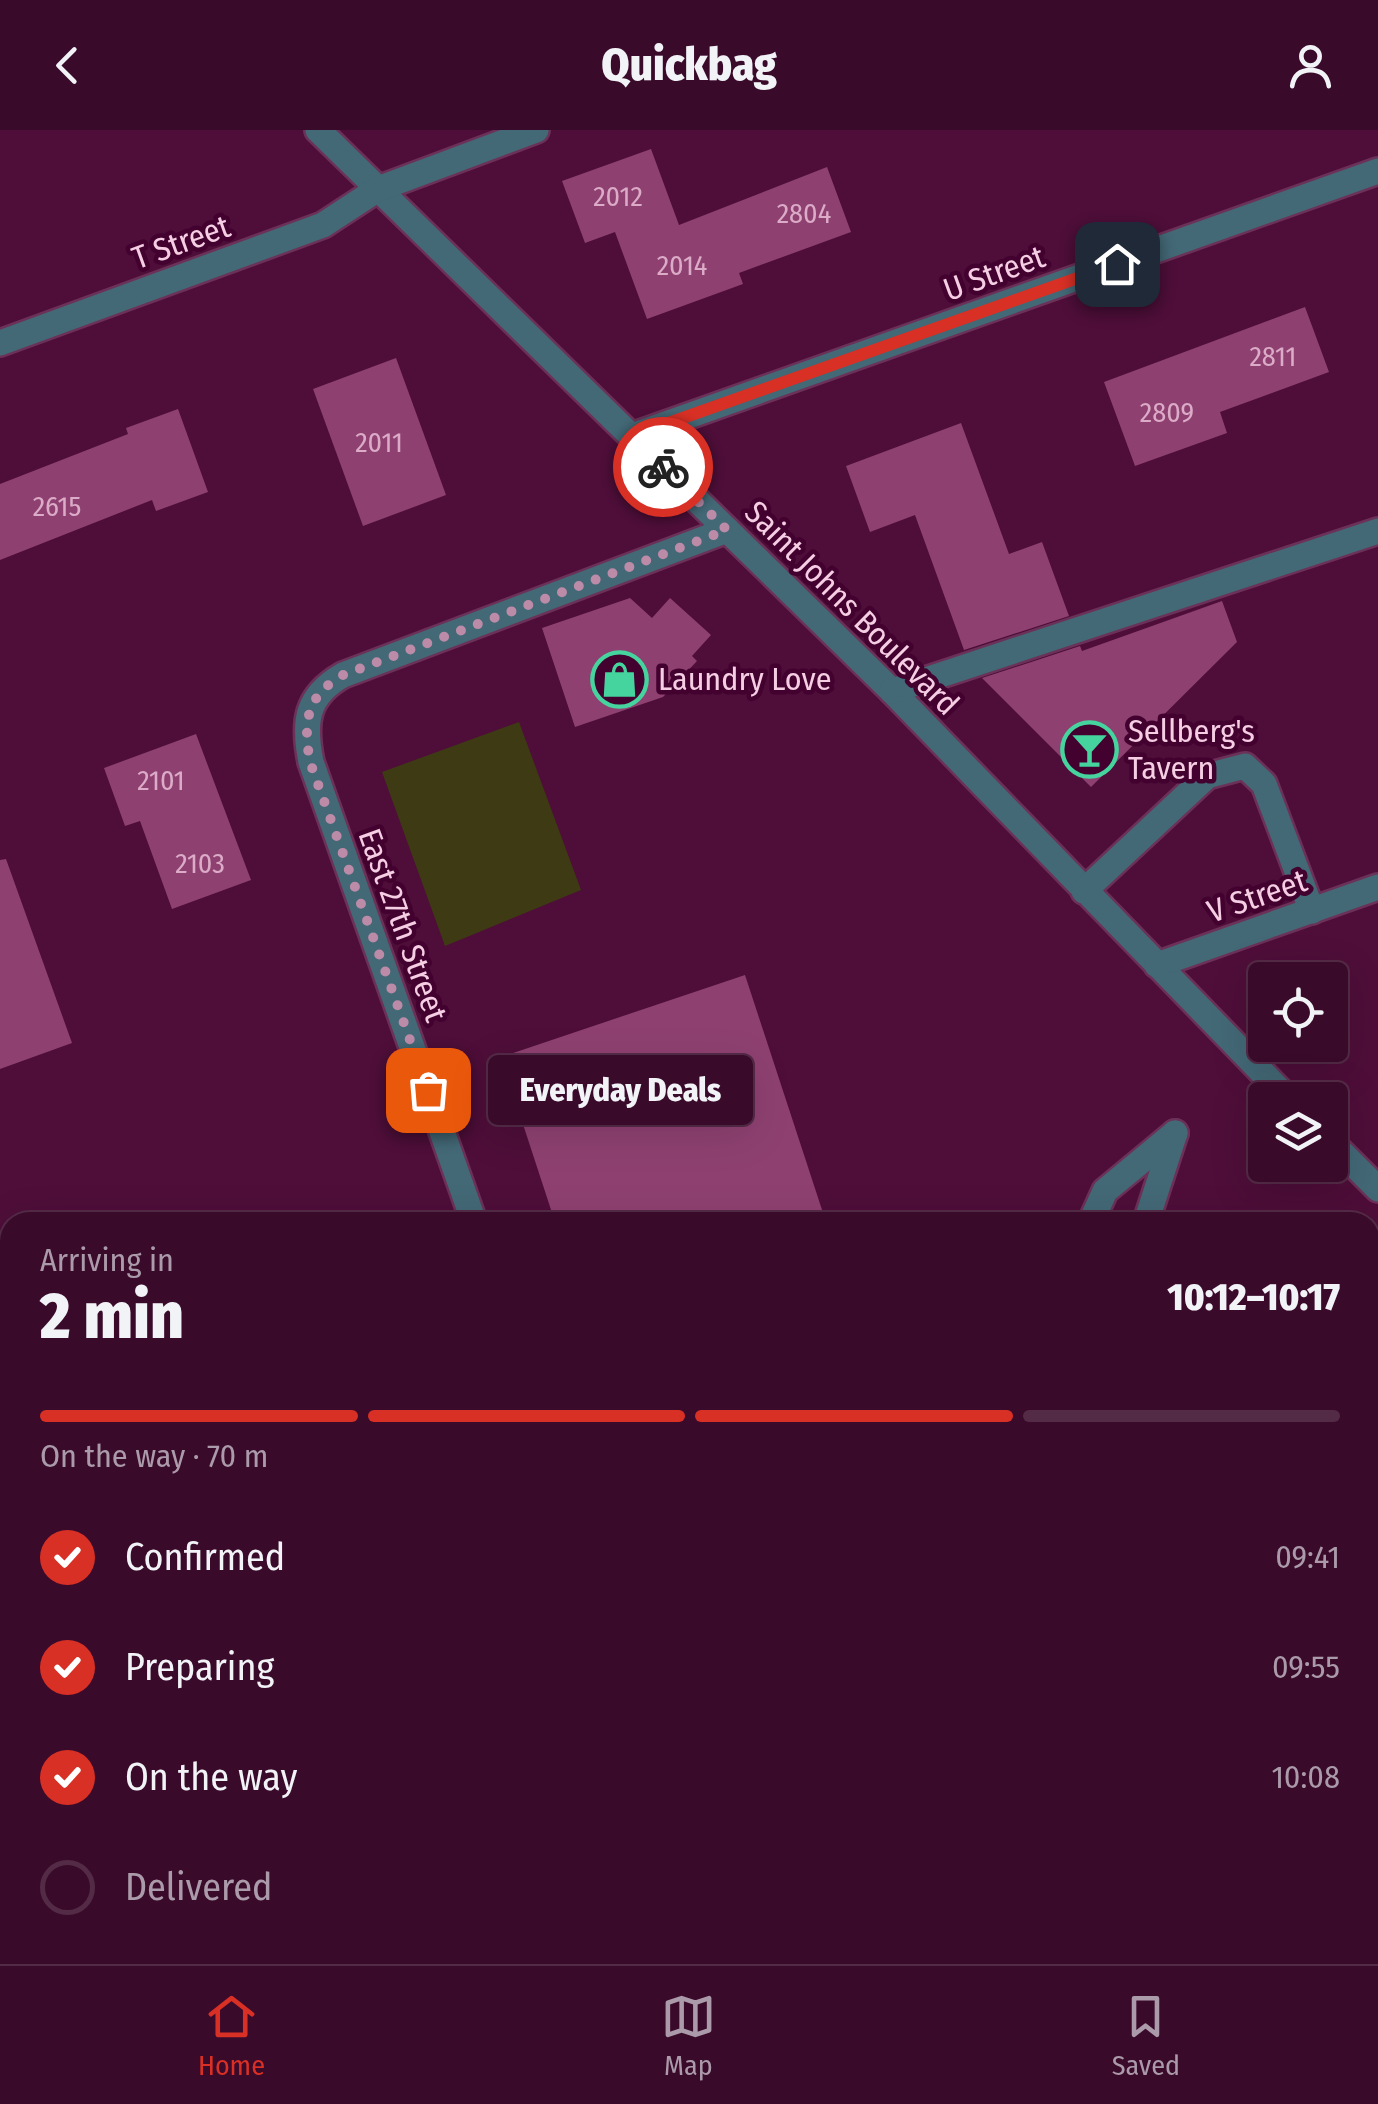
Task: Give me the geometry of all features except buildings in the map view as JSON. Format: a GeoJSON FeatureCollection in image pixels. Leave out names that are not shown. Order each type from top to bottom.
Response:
{"type":"FeatureCollection","features":[{"type":"Feature","properties":{"kind":"street","name":"Saint Johns Boulevard"},"geometry":{"type":"LineString","coordinates":[[318,130],[892,691],[1271,1082]]}},
{"type":"Feature","properties":{"kind":"street","name":"T Street"},"geometry":{"type":"LineString","coordinates":[[0,343],[323,225],[378,189],[536,130]]}},
{"type":"Feature","properties":{"kind":"street","name":"U Street"},"geometry":{"type":"LineString","coordinates":[[632,436],[1378,171]]}},
{"type":"Feature","properties":{"kind":"street","name":"East 27th Street"},"geometry":{"type":"LineString","coordinates":[[470,1212],[310,762],[304,728],[311,704],[333,681],[727,530]]}},
{"type":"Feature","properties":{"kind":"street"},"geometry":{"type":"LineString","coordinates":[[892,691],[1378,532]]}},
{"type":"Feature","properties":{"kind":"street"},"geometry":{"type":"LineString","coordinates":[[1084,890],[1207,776],[1245,766],[1264,784],[1312,910]]}},
{"type":"Feature","properties":{"kind":"street","name":"V Street"},"geometry":{"type":"LineString","coordinates":[[1157,965],[1378,887]]}},
{"type":"Feature","properties":{"kind":"street"},"geometry":{"type":"LineString","coordinates":[[1096,1212],[1105,1191],[1174,1132],[1149,1212]]}},
{"type":"Feature","properties":{"kind":"street"},"geometry":{"type":"LineString","coordinates":[[1348,1159],[1378,1189]]}},
{"type":"Feature","properties":{"kind":"shaded area"},"geometry":{"type":"Polygon","coordinates":[[[519,722],[581,890],[445,946],[382,772],[519,722]]]}},
{"type":"Feature","properties":{"kind":"way so far"},"geometry":{"type":"LineString","coordinates":[[428,1090],[310,762],[304,728],[311,704],[323,686],[343,675],[727,530],[663,467]]}},
{"type":"Feature","properties":{"kind":"place","name":"Laundry Love"},"geometry":{"type":"Point","coordinates":[619,679]}},
{"type":"Feature","properties":{"kind":"place","name":"Sellberg's Tavern"},"geometry":{"type":"Point","coordinates":[1089,749]}},
{"type":"Feature","properties":{"kind":"place","name":"Everyday Deals"},"geometry":{"type":"Point","coordinates":[428,1090]}},
{"type":"Feature","properties":{"kind":"route"},"geometry":{"type":"LineString","coordinates":[[663,467],[632,436],[1117,264]]}}]}
